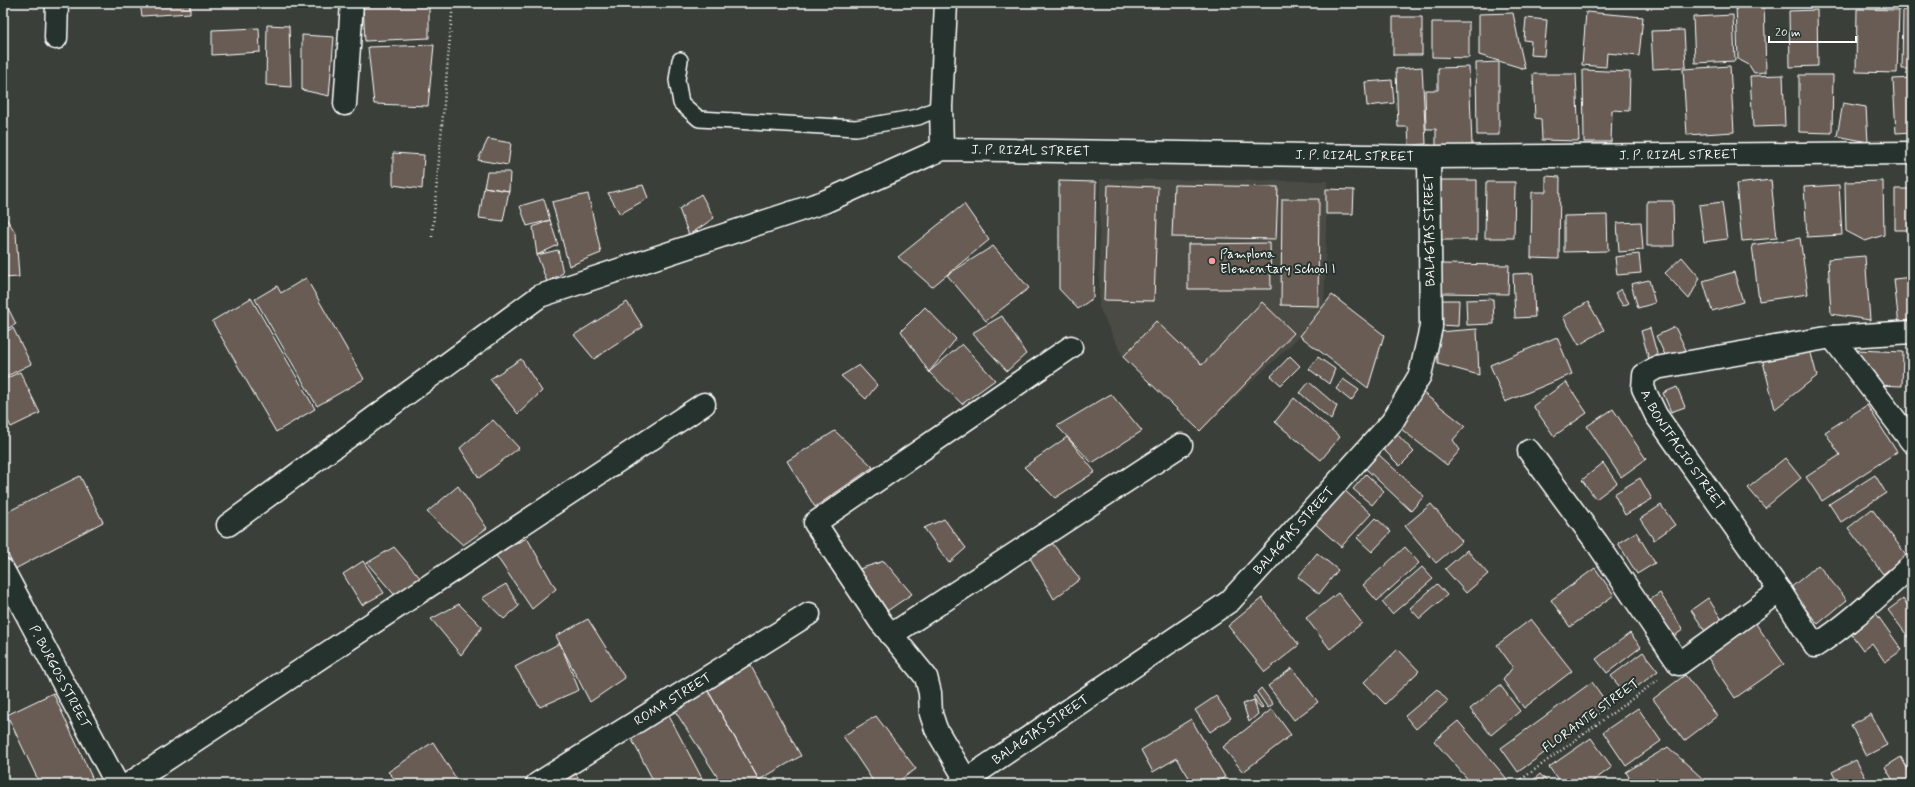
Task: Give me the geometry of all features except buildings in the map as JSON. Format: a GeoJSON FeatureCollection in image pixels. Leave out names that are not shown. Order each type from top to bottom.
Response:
{"type":"FeatureCollection","features":[{"type":"Feature","properties":{"kind":"street"},"geometry":{"type":"LineString","coordinates":[[56,38],[57,3]]}},
{"type":"Feature","properties":{"kind":"street"},"geometry":{"type":"LineString","coordinates":[[345,104],[352,3]]}},
{"type":"Feature","properties":{"kind":"street"},"geometry":{"type":"LineString","coordinates":[[228,526],[540,296],[824,202],[942,149],[941,107],[946,3]]}},
{"type":"Feature","properties":{"kind":"street","name":"J. P. RIZAL STREET"},"geometry":{"type":"LineString","coordinates":[[942,149],[1429,157],[1912,153]]}},
{"type":"Feature","properties":{"kind":"street","name":"BALAGTAS STREET"},"geometry":{"type":"LineString","coordinates":[[963,782],[1230,601],[1392,422],[1420,375],[1431,327],[1429,157]]}},
{"type":"Feature","properties":{"kind":"street","name":"A. BONIFACIO STREET"},"geometry":{"type":"LineString","coordinates":[[1912,332],[1832,337],[1656,368],[1644,375],[1643,388],[1656,415],[1780,591],[1815,646],[1832,636],[1912,565]]}},
{"type":"Feature","properties":{"kind":"street"},"geometry":{"type":"LineString","coordinates":[[1832,337],[1912,442]]}},
{"type":"Feature","properties":{"kind":"street"},"geometry":{"type":"LineString","coordinates":[[963,782],[936,729],[931,714],[930,693],[926,678],[891,635],[815,523],[1071,347]]}},
{"type":"Feature","properties":{"kind":"street"},"geometry":{"type":"LineString","coordinates":[[129,784],[704,404]]}},
{"type":"Feature","properties":{"kind":"street"},"geometry":{"type":"LineString","coordinates":[[891,635],[1181,446]]}},
{"type":"Feature","properties":{"kind":"street"},"geometry":{"type":"LineString","coordinates":[[1529,451],[1601,549],[1679,664],[1780,591]]}},
{"type":"Feature","properties":{"kind":"street","name":"P. BURGOS STREET"},"geometry":{"type":"LineString","coordinates":[[3,570],[117,784]]}},
{"type":"Feature","properties":{"kind":"street","name":"ROMA STREET"},"geometry":{"type":"LineString","coordinates":[[537,784],[809,614]]}},
{"type":"Feature","properties":{"kind":"lane"},"geometry":{"type":"LineString","coordinates":[[680,60],[677,80],[681,103],[699,119],[856,128],[918,117],[941,107]]}},
{"type":"Feature","properties":{"kind":"path"},"geometry":{"type":"LineString","coordinates":[[432,237],[453,3]]}},
{"type":"Feature","properties":{"kind":"path","name":"FLORANTE STREET"},"geometry":{"type":"LineString","coordinates":[[1515,784],[1679,664]]}},
{"type":"Feature","properties":{"kind":"shaded area","name":"Pamplona Elementary School I"},"geometry":{"type":"Polygon","coordinates":[[[1100,179],[1327,181],[1324,313],[1200,431],[1123,357],[1099,307],[1100,179]]]}},
{"type":"Feature","properties":{"kind":"place","name":"Pamplona Elementary School I"},"geometry":{"type":"Point","coordinates":[1212,261]}}]}
